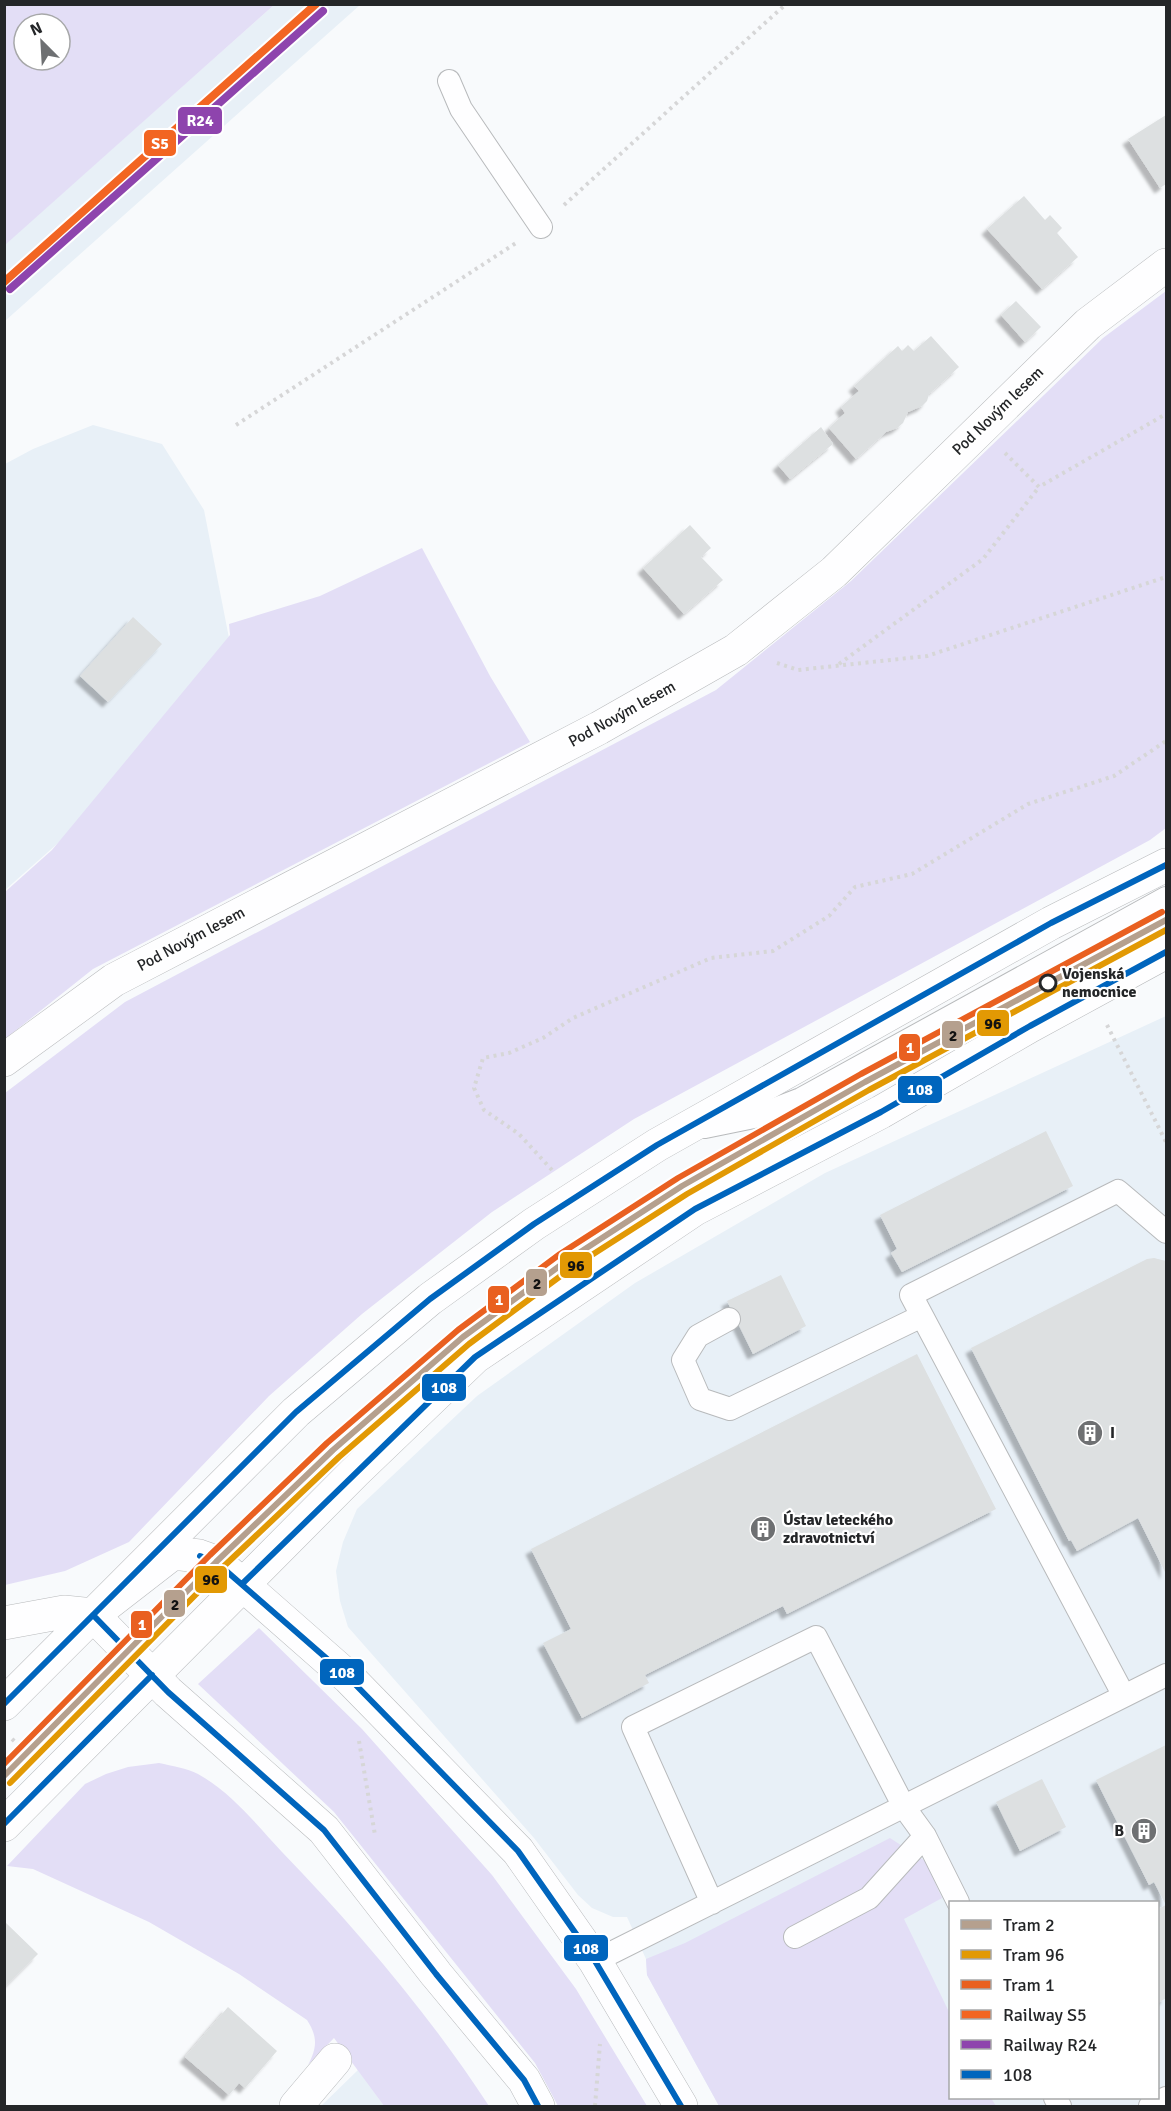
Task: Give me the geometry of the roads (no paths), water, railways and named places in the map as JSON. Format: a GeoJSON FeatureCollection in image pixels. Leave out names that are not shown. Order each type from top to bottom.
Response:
{"type":"FeatureCollection","features":[{"type":"Feature","properties":{"kind":"street","name":"Pod Novým lesem"},"geometry":{"type":"LineString","coordinates":[[4,1060],[114,980],[599,728],[736,650],[834,572],[1089,324],[1167,266]]}},
{"type":"Feature","properties":{"kind":"street"},"geometry":{"type":"LineString","coordinates":[[4,1704],[296,1412],[430,1299],[534,1224],[657,1145],[1051,923],[1167,865]]}},
{"type":"Feature","properties":{"kind":"street"},"geometry":{"type":"LineString","coordinates":[[4,1825],[242,1584],[475,1357],[695,1209],[881,1112],[1030,1026],[1167,952]]}},
{"type":"Feature","properties":{"kind":"street"},"geometry":{"type":"LineString","coordinates":[[93,1615],[173,1553],[199,1556],[216,1562],[349,1678],[518,1851],[596,1961],[681,2106]]}},
{"type":"Feature","properties":{"kind":"street"},"geometry":{"type":"LineString","coordinates":[[4,1623],[64,1612],[93,1615],[152,1675],[324,1830],[436,1974],[524,2080],[538,2106]]}},
{"type":"Feature","properties":{"kind":"street"},"geometry":{"type":"LineString","coordinates":[[296,2106],[335,2060]]}},
{"type":"Feature","properties":{"kind":"lane"},"geometry":{"type":"LineString","coordinates":[[449,81],[460,109],[541,227]]}},
{"type":"Feature","properties":{"kind":"lane"},"geometry":{"type":"LineString","coordinates":[[657,1145],[704,1128],[754,1117],[801,1099],[1167,898]]}},
{"type":"Feature","properties":{"kind":"lane"},"geometry":{"type":"LineString","coordinates":[[1125,1696],[911,1295],[1118,1191],[1167,1232]]}},
{"type":"Feature","properties":{"kind":"lane"},"geometry":{"type":"LineString","coordinates":[[729,1319],[698,1336],[683,1360],[699,1399],[730,1410],[922,1316]]}},
{"type":"Feature","properties":{"kind":"lane"},"geometry":{"type":"LineString","coordinates":[[712,1903],[633,1727],[816,1637],[904,1807],[925,1836],[958,1901]]}},
{"type":"Feature","properties":{"kind":"lane"},"geometry":{"type":"LineString","coordinates":[[596,1961],[1167,1675]]}},
{"type":"Feature","properties":{"kind":"lane"},"geometry":{"type":"LineString","coordinates":[[795,1937],[869,1898],[925,1836]]}},
{"type":"Feature","properties":{"kind":"lane"},"geometry":{"type":"LineString","coordinates":[[1150,2106],[1167,2098]]}},
{"type":"Feature","properties":{"kind":"tram line","name":"1"},"geometry":{"type":"LineString","coordinates":[[4,1764],[210,1555],[327,1443],[458,1330],[560,1254],[678,1178],[861,1074],[1162,912]]}},
{"type":"Feature","properties":{"kind":"tram line","name":"2"},"geometry":{"type":"LineString","coordinates":[[4,1776],[216,1562],[333,1450],[463,1337],[565,1262],[682,1186],[865,1082],[1166,920]]}},
{"type":"Feature","properties":{"kind":"tram line","name":"96"},"geometry":{"type":"LineString","coordinates":[[10,1783],[222,1568],[339,1457],[469,1344],[570,1269],[687,1194],[869,1090],[1166,930]]}},
{"type":"Feature","properties":{"kind":"rail line","name":"S5"},"geometry":{"type":"LineString","coordinates":[[4,282],[316,4]]}},
{"type":"Feature","properties":{"kind":"rail line","name":"R24"},"geometry":{"type":"LineString","coordinates":[[10,289],[323,11]]}},
{"type":"Feature","properties":{"kind":"place","name":"Vojenská nemocnice"},"geometry":{"type":"Point","coordinates":[1048,983]}},
{"type":"Feature","properties":{"kind":"place","name":"I"},"geometry":{"type":"Point","coordinates":[1090,1433]}},
{"type":"Feature","properties":{"kind":"place","name":"Ústav leteckého zdravotnictví"},"geometry":{"type":"Point","coordinates":[763,1529]}},
{"type":"Feature","properties":{"kind":"place","name":"B"},"geometry":{"type":"Point","coordinates":[1144,1831]}}]}
